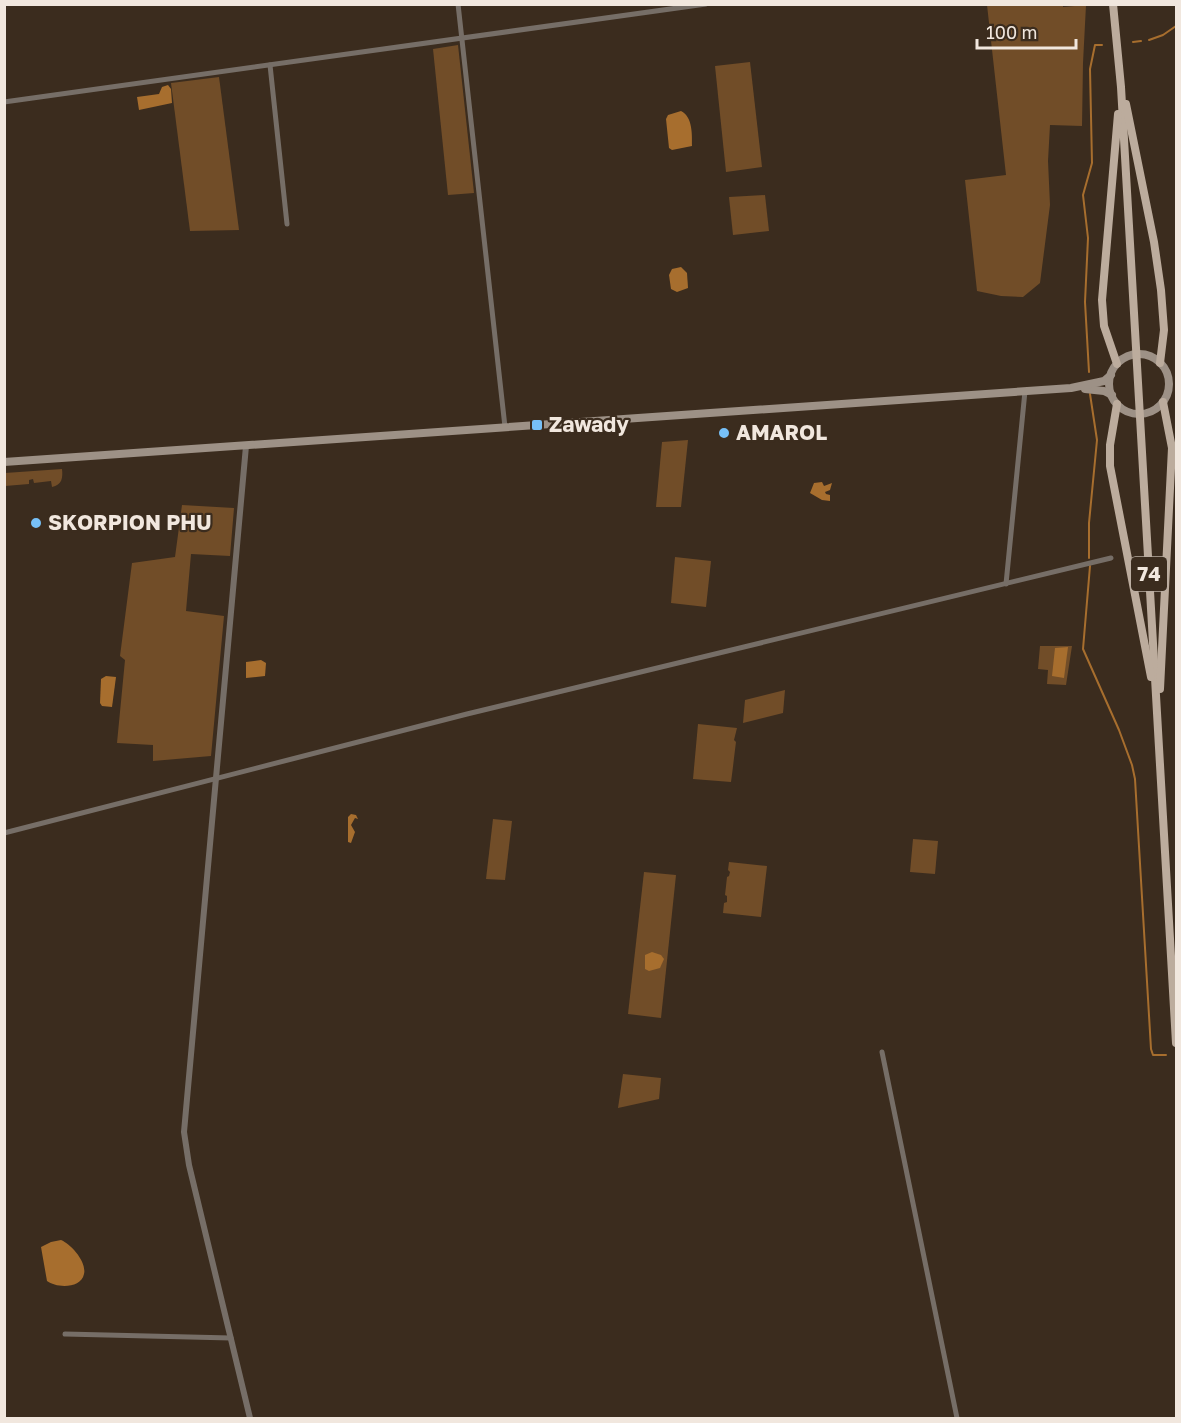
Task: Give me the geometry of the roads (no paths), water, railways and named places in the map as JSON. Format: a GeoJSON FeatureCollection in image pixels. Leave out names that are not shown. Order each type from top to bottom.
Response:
{"type":"FeatureCollection","features":[{"type":"Feature","properties":{"kind":"main road","name":"74"},"geometry":{"type":"LineString","coordinates":[[1113,4],[1121,87],[1176,1043]]}},
{"type":"Feature","properties":{"kind":"main road"},"geometry":{"type":"LineString","coordinates":[[1121,87],[1158,271],[1164,330],[1160,363]]}},
{"type":"Feature","properties":{"kind":"main road"},"geometry":{"type":"LineString","coordinates":[[1117,364],[1104,326],[1102,300],[1121,87]]}},
{"type":"Feature","properties":{"kind":"main road"},"geometry":{"type":"LineString","coordinates":[[1134,354],[1152,357],[1160,363],[1172,387],[1163,402],[1144,413],[1130,412],[1117,404],[1109,386],[1111,375],[1117,364],[1134,354]]}},
{"type":"Feature","properties":{"kind":"main road"},"geometry":{"type":"LineString","coordinates":[[4,462],[1025,392],[1071,388],[1104,381],[1111,375]]}},
{"type":"Feature","properties":{"kind":"main road"},"geometry":{"type":"LineString","coordinates":[[1168,375],[1176,378]]}},
{"type":"Feature","properties":{"kind":"main road"},"geometry":{"type":"LineString","coordinates":[[1071,388],[1104,391],[1112,396]]}},
{"type":"Feature","properties":{"kind":"main road"},"geometry":{"type":"LineString","coordinates":[[1158,710],[1172,459],[1170,432],[1163,411],[1163,402]]}},
{"type":"Feature","properties":{"kind":"main road"},"geometry":{"type":"LineString","coordinates":[[1117,404],[1110,445],[1110,466],[1158,710]]}},
{"type":"Feature","properties":{"kind":"street"},"geometry":{"type":"LineString","coordinates":[[458,4],[505,427]]}},
{"type":"Feature","properties":{"kind":"street"},"geometry":{"type":"LineString","coordinates":[[4,102],[705,4]]}},
{"type":"Feature","properties":{"kind":"street"},"geometry":{"type":"LineString","coordinates":[[270,65],[287,224]]}},
{"type":"Feature","properties":{"kind":"street"},"geometry":{"type":"LineString","coordinates":[[1006,584],[1025,392]]}},
{"type":"Feature","properties":{"kind":"street"},"geometry":{"type":"LineString","coordinates":[[246,446],[214,778],[184,1132],[188,1159],[250,1419]]}},
{"type":"Feature","properties":{"kind":"street"},"geometry":{"type":"LineString","coordinates":[[4,833],[692,658],[1111,558]]}},
{"type":"Feature","properties":{"kind":"street"},"geometry":{"type":"LineString","coordinates":[[882,1052],[957,1419]]}},
{"type":"Feature","properties":{"kind":"street"},"geometry":{"type":"LineString","coordinates":[[65,1334],[231,1338]]}},
{"type":"Feature","properties":{"kind":"waterway"},"geometry":{"type":"LineString","coordinates":[[1149,40],[1163,35],[1176,26]]}},
{"type":"Feature","properties":{"kind":"waterway"},"geometry":{"type":"LineString","coordinates":[[1133,42],[1141,41]]}},
{"type":"Feature","properties":{"kind":"waterway"},"geometry":{"type":"LineString","coordinates":[[1089,372],[1085,302],[1088,238],[1083,195],[1092,163],[1090,69],[1095,45],[1102,45]]}},
{"type":"Feature","properties":{"kind":"waterway"},"geometry":{"type":"LineString","coordinates":[[1089,558],[1089,523],[1097,440],[1090,394]]}},
{"type":"Feature","properties":{"kind":"waterway"},"geometry":{"type":"LineString","coordinates":[[1090,566],[1083,649],[1119,730],[1135,779],[1151,1049],[1153,1055],[1166,1055]]}},
{"type":"Feature","properties":{"kind":"place","name":"Zawady"},"geometry":{"type":"Point","coordinates":[537,425]}},
{"type":"Feature","properties":{"kind":"place","name":"AMAROL"},"geometry":{"type":"Point","coordinates":[724,433]}},
{"type":"Feature","properties":{"kind":"place","name":"SKORPION PHU"},"geometry":{"type":"Point","coordinates":[36,523]}}]}
